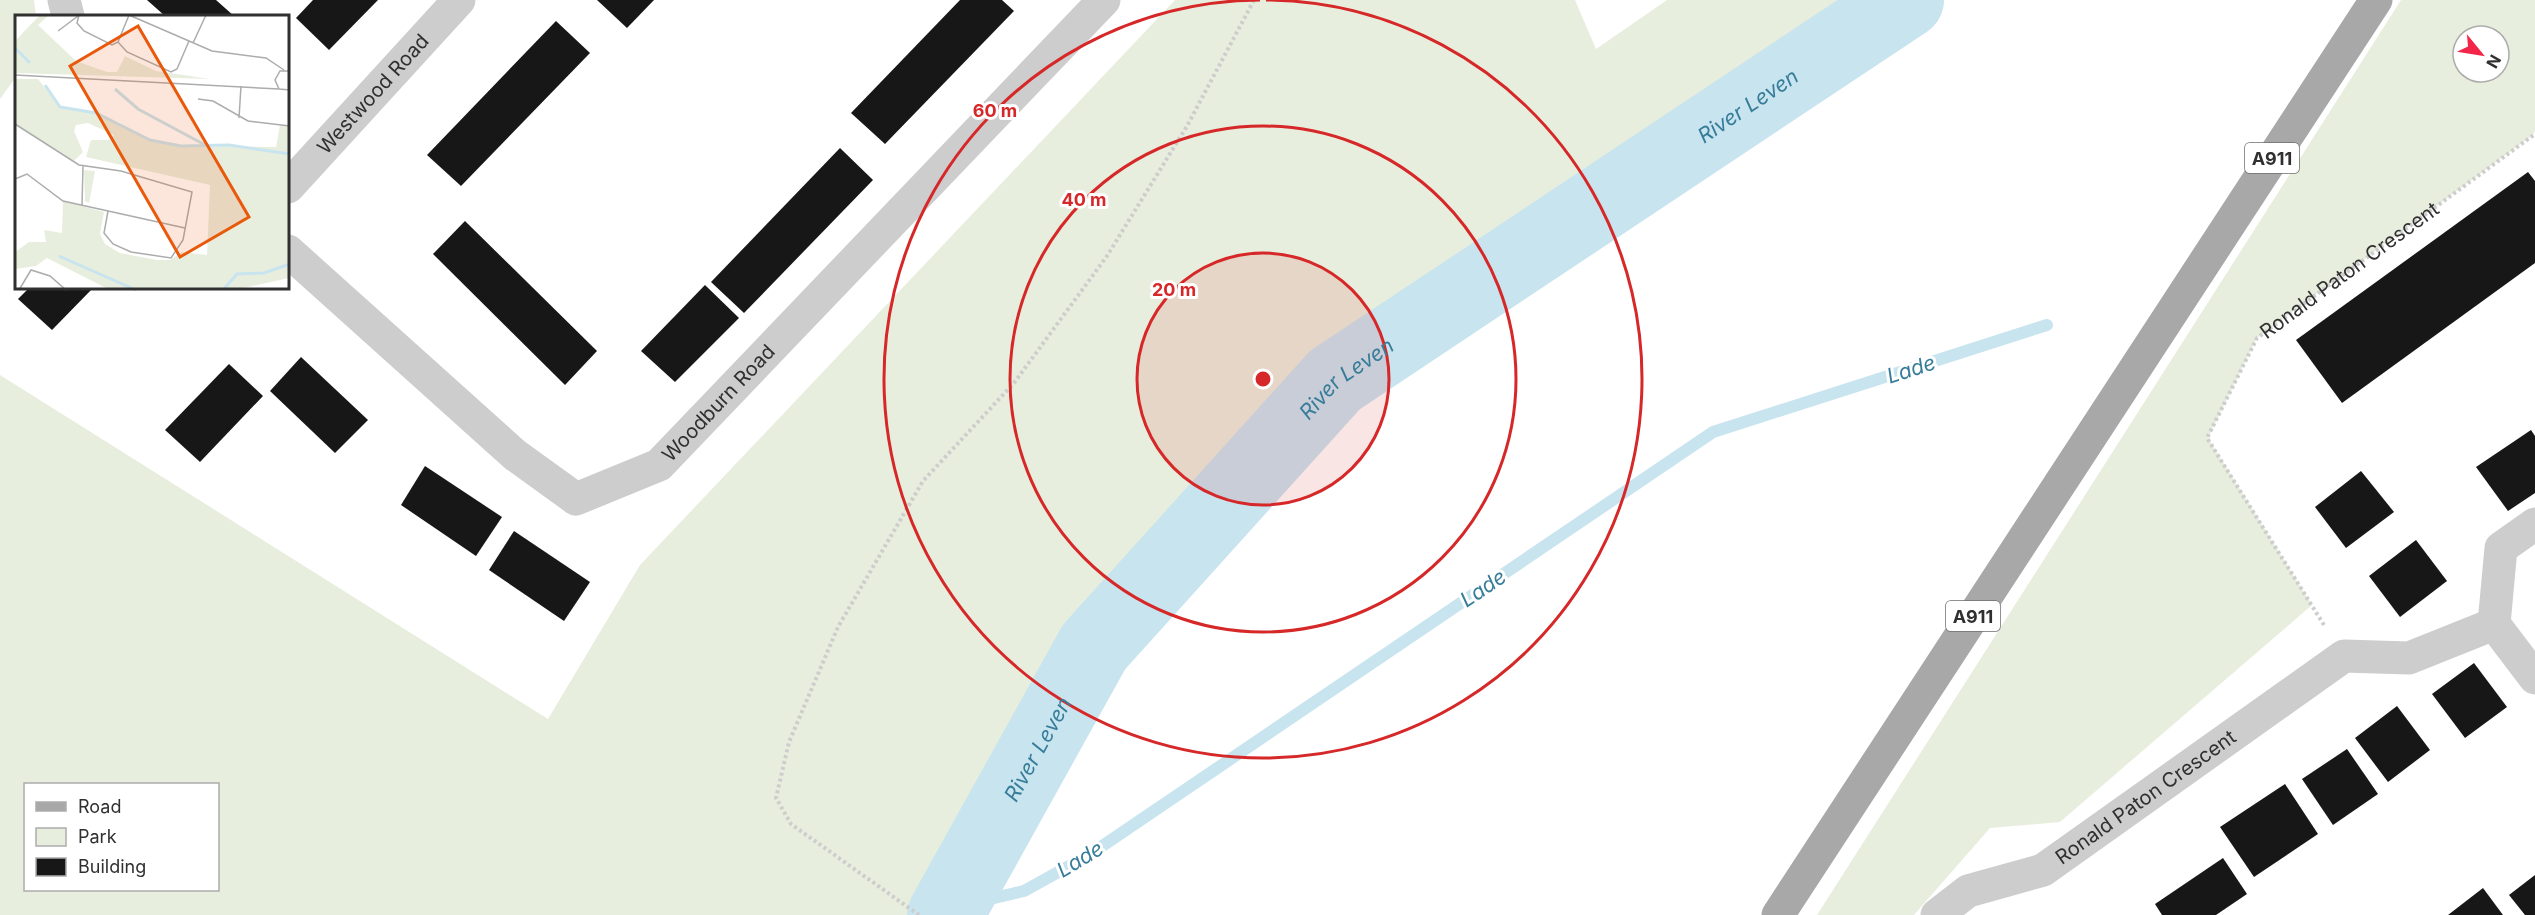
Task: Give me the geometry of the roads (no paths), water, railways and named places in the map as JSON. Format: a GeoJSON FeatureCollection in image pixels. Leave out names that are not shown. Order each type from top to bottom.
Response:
{"type":"FeatureCollection","features":[{"type":"Feature","properties":{"kind":"main road","name":"A911"},"geometry":{"type":"LineString","coordinates":[[1778,915],[2376,0]]}},
{"type":"Feature","properties":{"kind":"street"},"geometry":{"type":"LineString","coordinates":[[64,0],[69,15]]}},
{"type":"Feature","properties":{"kind":"street","name":"Westwood Road"},"geometry":{"type":"LineString","coordinates":[[290,185],[459,0]]}},
{"type":"Feature","properties":{"kind":"street","name":"Woodburn Road"},"geometry":{"type":"LineString","coordinates":[[290,253],[515,455],[576,500],[659,465],[1104,0]]}},
{"type":"Feature","properties":{"kind":"street"},"geometry":{"type":"LineString","coordinates":[[2535,524],[2501,548],[2494,624],[2535,678]]}},
{"type":"Feature","properties":{"kind":"street","name":"Ronald Paton Crescent"},"geometry":{"type":"LineString","coordinates":[[1937,915],[1968,891],[2043,870],[2344,656],[2409,658],[2494,624]]}},
{"type":"Feature","properties":{"kind":"waterway","name":"River Leven"},"geometry":{"type":"LineString","coordinates":[[945,915],[1094,647],[1335,380],[1906,0]]}},
{"type":"Feature","properties":{"kind":"waterway","name":"Lade"},"geometry":{"type":"LineString","coordinates":[[948,909],[1024,891],[1089,855],[1713,432],[2047,325]]}}]}
